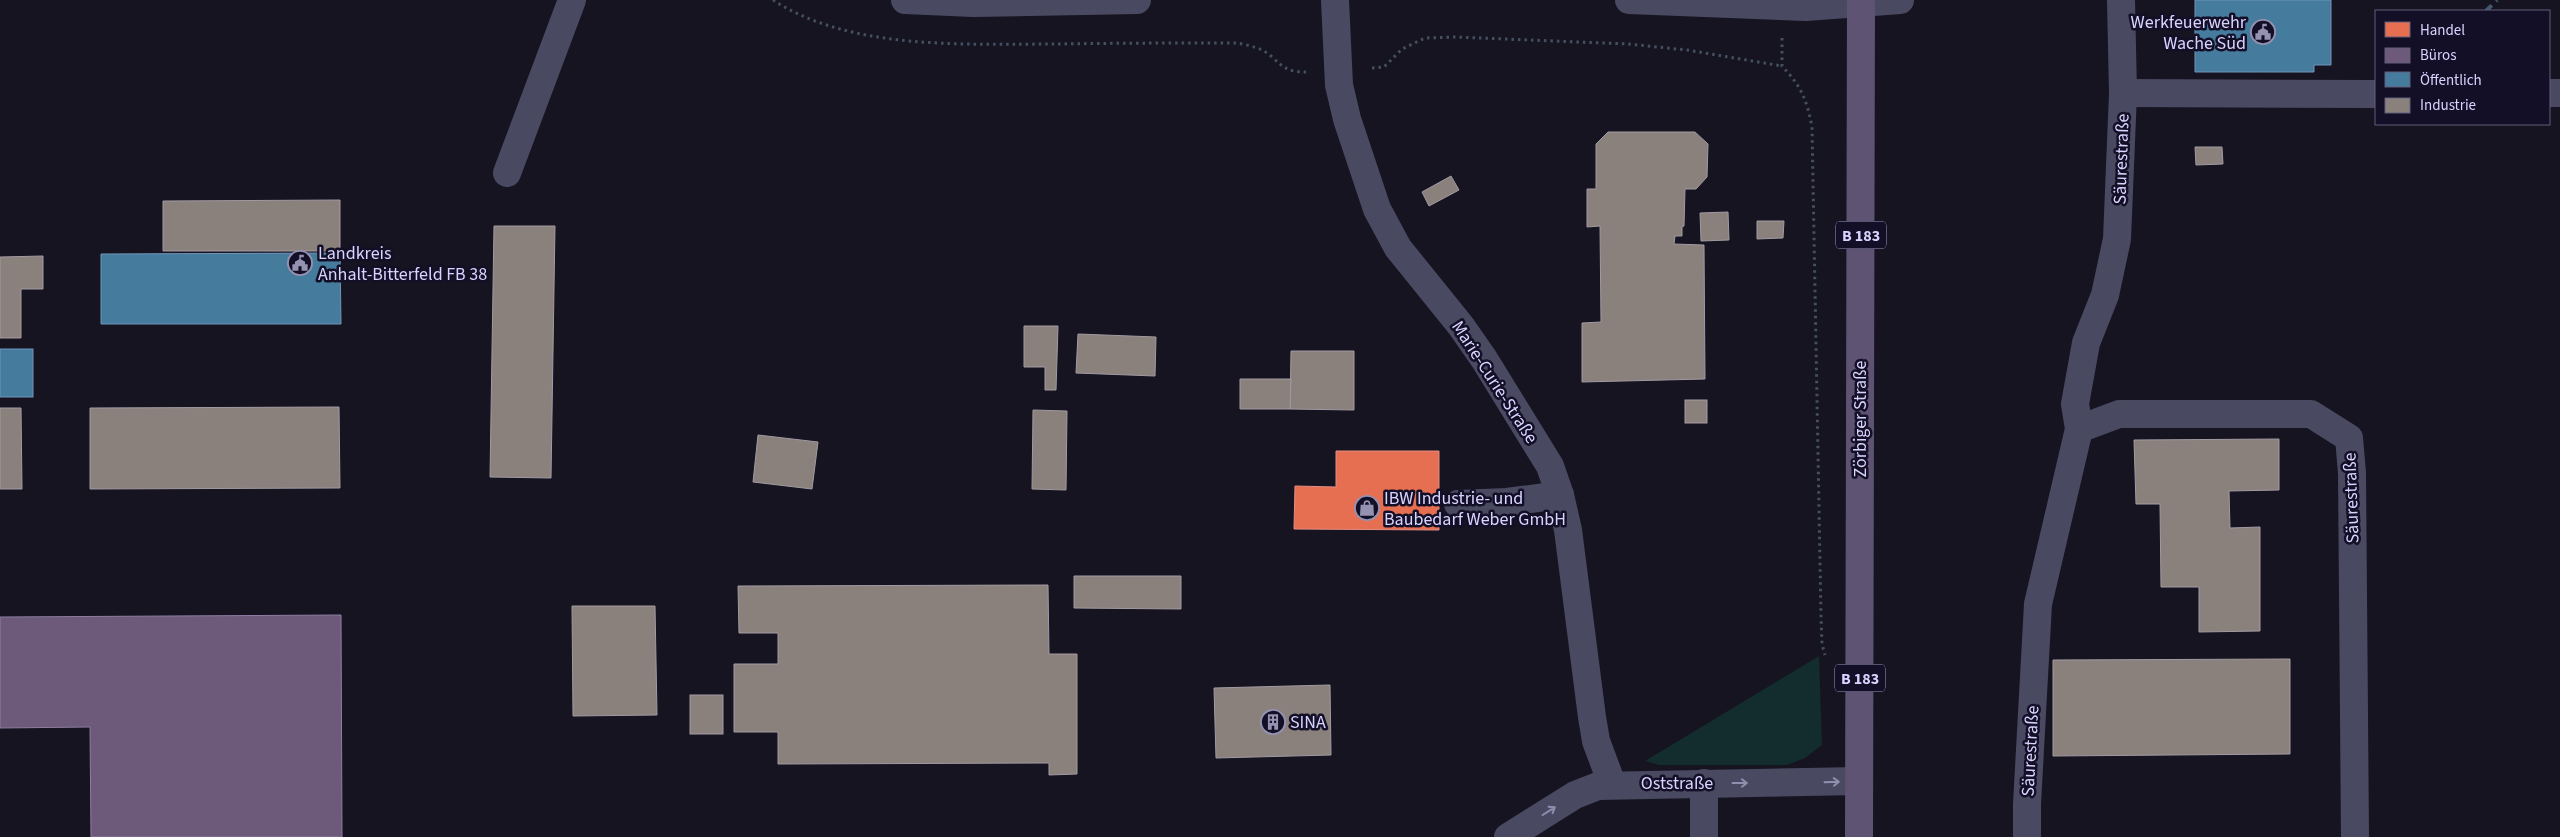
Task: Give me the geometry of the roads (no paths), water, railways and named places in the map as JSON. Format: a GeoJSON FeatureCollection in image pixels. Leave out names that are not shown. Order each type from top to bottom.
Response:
{"type":"FeatureCollection","features":[{"type":"Feature","properties":{"kind":"main road","name":"Zörbiger Straße"},"geometry":{"type":"LineString","coordinates":[[1859,837],[1861,1]]}},
{"type":"Feature","properties":{"kind":"street"},"geometry":{"type":"LineString","coordinates":[[507,173],[572,0]]}},
{"type":"Feature","properties":{"kind":"street"},"geometry":{"type":"LineString","coordinates":[[905,0],[973,3],[1137,0]]}},
{"type":"Feature","properties":{"kind":"street","name":"Marie-Curie-Straße"},"geometry":{"type":"LineString","coordinates":[[1335,0],[1338,71],[1347,120],[1377,209],[1398,248],[1461,326],[1484,359],[1550,466],[1560,495],[1568,530],[1596,741],[1612,784]]}},
{"type":"Feature","properties":{"kind":"street"},"geometry":{"type":"LineString","coordinates":[[1629,0],[1806,7],[1861,1],[1900,0]]}},
{"type":"Feature","properties":{"kind":"street","name":"Säurestraße"},"geometry":{"type":"LineString","coordinates":[[2027,837],[2027,804],[2038,604],[2079,429],[2075,404],[2086,343],[2105,295],[2117,239],[2123,93],[2120,0]]}},
{"type":"Feature","properties":{"kind":"street","name":"Säurestraße"},"geometry":{"type":"LineString","coordinates":[[2123,93],[2375,94]]}},
{"type":"Feature","properties":{"kind":"street","name":"Säurestraße"},"geometry":{"type":"LineString","coordinates":[[2079,429],[2119,414],[2310,414],[2349,438],[2352,473],[2354,837]]}},
{"type":"Feature","properties":{"kind":"street"},"geometry":{"type":"LineString","coordinates":[[1458,504],[1507,502],[1560,495]]}},
{"type":"Feature","properties":{"kind":"street","name":"Oststraße"},"geometry":{"type":"LineString","coordinates":[[1508,837],[1575,795],[1598,786],[1612,784],[1859,781]]}},
{"type":"Feature","properties":{"kind":"street"},"geometry":{"type":"LineString","coordinates":[[1704,783],[1704,837]]}},
{"type":"Feature","properties":{"kind":"railway"},"geometry":{"type":"LineString","coordinates":[[2487,10],[2497,0]]}},
{"type":"Feature","properties":{"kind":"place","name":"Werkfeuerwehr Wache Süd"},"geometry":{"type":"Point","coordinates":[2263,32]}},
{"type":"Feature","properties":{"kind":"place","name":"Landkreis Anhalt-Bitterfeld FB 38"},"geometry":{"type":"Point","coordinates":[300,263]}},
{"type":"Feature","properties":{"kind":"place","name":"IBW Industrie- und Baubedarf Weber GmbH"},"geometry":{"type":"Point","coordinates":[1367,508]}},
{"type":"Feature","properties":{"kind":"place","name":"SINA"},"geometry":{"type":"Point","coordinates":[1273,722]}}]}
